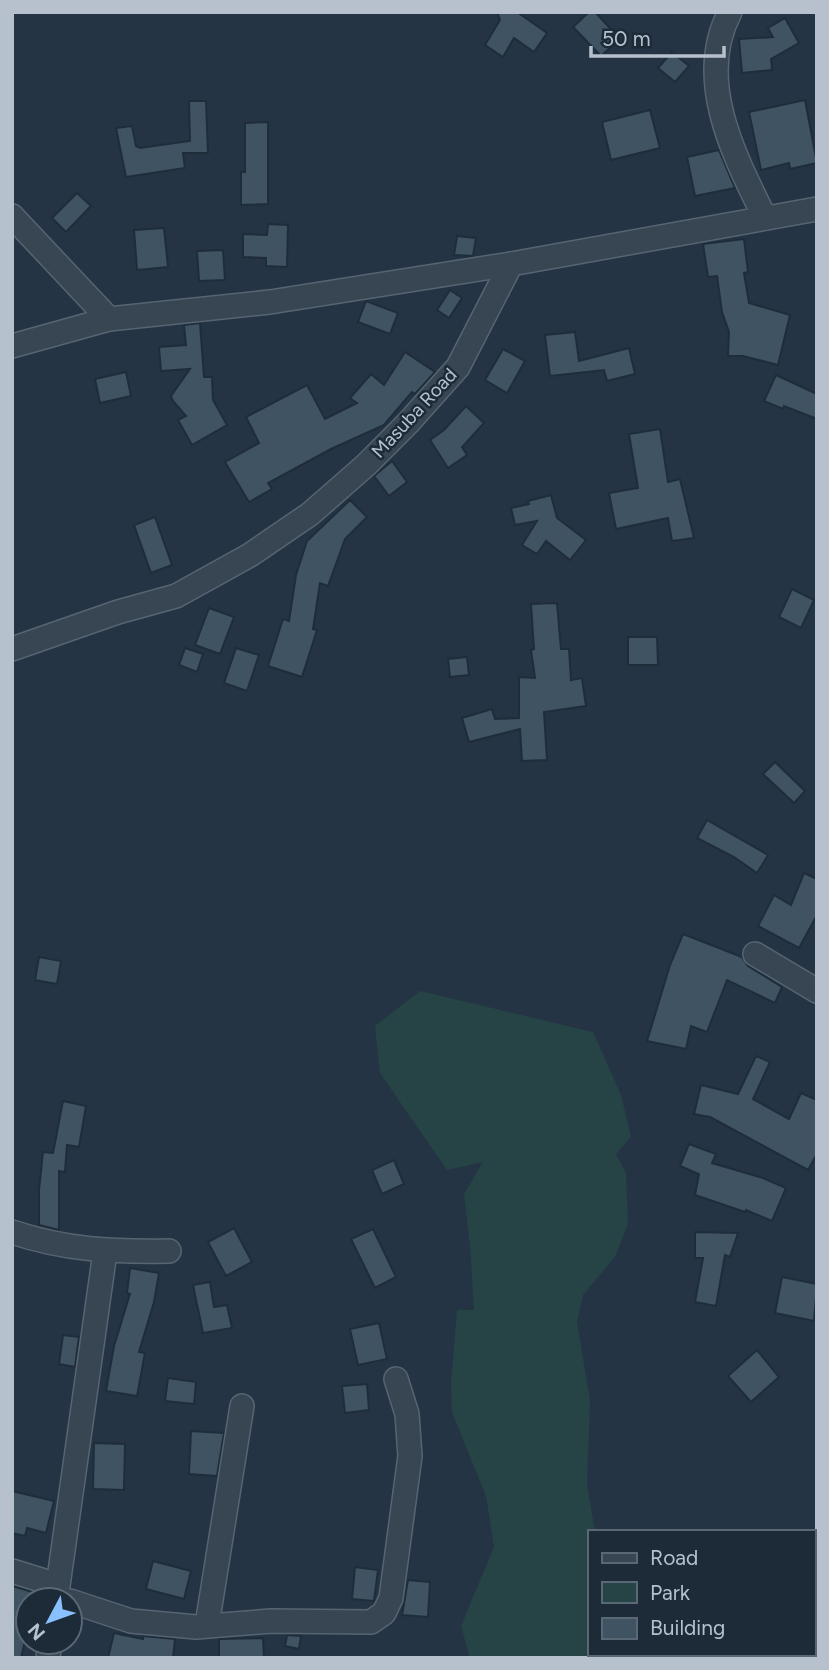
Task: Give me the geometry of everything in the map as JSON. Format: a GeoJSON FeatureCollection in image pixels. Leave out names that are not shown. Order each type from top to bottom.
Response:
{"type":"FeatureCollection","features":[{"type":"Feature","properties":{"kind":"street"},"geometry":{"type":"LineString","coordinates":[[730,12],[717,46],[715,67],[720,101],[726,132],[741,173],[765,218]]}},
{"type":"Feature","properties":{"kind":"street"},"geometry":{"type":"LineString","coordinates":[[12,346],[109,319],[270,302],[511,264],[817,209]]}},
{"type":"Feature","properties":{"kind":"street"},"geometry":{"type":"LineString","coordinates":[[12,216],[109,319]]}},
{"type":"Feature","properties":{"kind":"street","name":"Masuba Road"},"geometry":{"type":"LineString","coordinates":[[12,649],[118,612],[176,596],[250,555],[310,514],[408,423],[458,368],[511,264]]}},
{"type":"Feature","properties":{"kind":"street"},"geometry":{"type":"LineString","coordinates":[[755,954],[817,991]]}},
{"type":"Feature","properties":{"kind":"street"},"geometry":{"type":"LineString","coordinates":[[12,1232],[105,1252],[169,1251]]}},
{"type":"Feature","properties":{"kind":"street"},"geometry":{"type":"LineString","coordinates":[[63,1586],[105,1252]]}},
{"type":"Feature","properties":{"kind":"street"},"geometry":{"type":"LineString","coordinates":[[84,1604],[131,1621],[207,1626],[271,1621],[371,1622],[384,1613],[391,1598],[410,1456],[407,1414],[396,1379]]}},
{"type":"Feature","properties":{"kind":"street"},"geometry":{"type":"LineString","coordinates":[[207,1626],[242,1406]]}},
{"type":"Feature","properties":{"kind":"street"},"geometry":{"type":"LineString","coordinates":[[12,1571],[42,1586]]}},
{"type":"Feature","properties":{"kind":"green space"},"geometry":{"type":"Polygon","coordinates":[[[420,991],[593,1032],[621,1095],[631,1137],[616,1154],[626,1173],[628,1224],[615,1257],[583,1295],[577,1322],[590,1401],[587,1484],[595,1530],[588,1530],[588,1656],[628,1658],[470,1658],[461,1626],[494,1547],[486,1496],[452,1412],[451,1383],[457,1310],[474,1310],[464,1194],[483,1162],[447,1170],[380,1073],[375,1026],[420,991]]]}},
{"type":"Feature","properties":{"kind":"building"},"geometry":{"type":"Polygon","coordinates":[[[497,12],[517,12],[547,33],[534,52],[514,38],[503,57],[485,45],[500,20],[497,12]]]}},
{"type":"Feature","properties":{"kind":"building"},"geometry":{"type":"Polygon","coordinates":[[[589,12],[595,12],[620,39],[601,56],[573,27],[589,12]]]}},
{"type":"Feature","properties":{"kind":"building"},"geometry":{"type":"Polygon","coordinates":[[[785,18],[799,43],[771,59],[772,70],[742,73],[739,39],[773,37],[768,28],[785,18]]]}},
{"type":"Feature","properties":{"kind":"building"},"geometry":{"type":"Polygon","coordinates":[[[672,52],[689,66],[675,82],[658,68],[672,52]]]}},
{"type":"Feature","properties":{"kind":"building"},"geometry":{"type":"Polygon","coordinates":[[[805,100],[817,163],[790,169],[789,163],[761,170],[749,112],[805,100]]]}},
{"type":"Feature","properties":{"kind":"building"},"geometry":{"type":"Polygon","coordinates":[[[189,101],[206,101],[208,153],[183,153],[185,168],[126,177],[116,128],[132,126],[136,146],[140,148],[190,141],[189,101]]]}},
{"type":"Feature","properties":{"kind":"building"},"geometry":{"type":"Polygon","coordinates":[[[650,110],[660,148],[611,160],[602,122],[650,110]]]}},
{"type":"Feature","properties":{"kind":"building"},"geometry":{"type":"Polygon","coordinates":[[[268,122],[268,204],[241,205],[241,172],[245,172],[245,123],[268,122]]]}},
{"type":"Feature","properties":{"kind":"building"},"geometry":{"type":"Polygon","coordinates":[[[719,150],[735,188],[695,196],[687,157],[719,150]]]}},
{"type":"Feature","properties":{"kind":"building"},"geometry":{"type":"Polygon","coordinates":[[[77,193],[91,206],[66,232],[52,218],[77,193]]]}},
{"type":"Feature","properties":{"kind":"building"},"geometry":{"type":"Polygon","coordinates":[[[268,224],[288,225],[287,267],[266,266],[266,258],[243,257],[243,234],[267,235],[268,224]]]}},
{"type":"Feature","properties":{"kind":"building"},"geometry":{"type":"Polygon","coordinates":[[[164,228],[168,267],[137,270],[134,230],[164,228]]]}},
{"type":"Feature","properties":{"kind":"building"},"geometry":{"type":"Polygon","coordinates":[[[457,236],[476,238],[473,256],[454,255],[457,236]]]}},
{"type":"Feature","properties":{"kind":"building"},"geometry":{"type":"Polygon","coordinates":[[[744,239],[748,272],[744,273],[749,303],[790,315],[778,365],[743,356],[728,356],[729,332],[722,312],[717,276],[708,277],[703,244],[744,239]]]}},
{"type":"Feature","properties":{"kind":"building"},"geometry":{"type":"Polygon","coordinates":[[[223,250],[225,280],[199,281],[197,251],[223,250]]]}},
{"type":"Feature","properties":{"kind":"building"},"geometry":{"type":"Polygon","coordinates":[[[450,290],[462,298],[449,318],[437,310],[450,290]]]}},
{"type":"Feature","properties":{"kind":"building"},"geometry":{"type":"Polygon","coordinates":[[[366,301],[398,313],[390,334],[358,322],[366,301]]]}},
{"type":"Feature","properties":{"kind":"building"},"geometry":{"type":"Polygon","coordinates":[[[200,323],[204,377],[212,377],[213,400],[227,425],[192,445],[178,420],[186,416],[171,396],[190,369],[161,371],[159,347],[186,345],[184,325],[200,323]]]}},
{"type":"Feature","properties":{"kind":"building"},"geometry":{"type":"Polygon","coordinates":[[[575,332],[579,361],[629,348],[635,374],[607,381],[604,370],[550,376],[545,335],[575,332]]]}},
{"type":"Feature","properties":{"kind":"building"},"geometry":{"type":"Polygon","coordinates":[[[503,349],[525,361],[507,393],[485,380],[503,349]]]}},
{"type":"Feature","properties":{"kind":"building"},"geometry":{"type":"Polygon","coordinates":[[[405,352],[435,372],[415,394],[412,392],[384,425],[331,449],[268,483],[272,489],[249,502],[225,462],[259,443],[246,417],[307,385],[325,419],[357,403],[350,398],[371,374],[384,385],[405,352]]]}},
{"type":"Feature","properties":{"kind":"building"},"geometry":{"type":"Polygon","coordinates":[[[126,372],[131,396],[100,403],[95,379],[126,372]]]}},
{"type":"Feature","properties":{"kind":"building"},"geometry":{"type":"Polygon","coordinates":[[[776,375],[817,394],[817,419],[764,401],[776,375]]]}},
{"type":"Feature","properties":{"kind":"building"},"geometry":{"type":"Polygon","coordinates":[[[466,406],[484,423],[462,447],[467,455],[448,468],[430,440],[444,430],[466,406]]]}},
{"type":"Feature","properties":{"kind":"building"},"geometry":{"type":"Polygon","coordinates":[[[660,429],[668,482],[680,479],[694,538],[672,541],[668,518],[616,529],[609,493],[638,488],[629,434],[660,429]]]}},
{"type":"Feature","properties":{"kind":"building"},"geometry":{"type":"Polygon","coordinates":[[[392,461],[407,482],[389,496],[374,476],[392,461]]]}},
{"type":"Feature","properties":{"kind":"building"},"geometry":{"type":"Polygon","coordinates":[[[551,495],[557,518],[586,540],[570,560],[546,541],[537,554],[522,545],[537,521],[515,525],[511,508],[551,495]]]}},
{"type":"Feature","properties":{"kind":"building"},"geometry":{"type":"Polygon","coordinates":[[[350,500],[367,517],[345,539],[328,586],[320,583],[313,629],[317,630],[302,677],[268,666],[283,619],[289,621],[296,575],[307,541],[350,500]]]}},
{"type":"Feature","properties":{"kind":"building"},"geometry":{"type":"Polygon","coordinates":[[[155,517],[172,565],[151,573],[134,525],[155,517]]]}},
{"type":"Feature","properties":{"kind":"building"},"geometry":{"type":"Polygon","coordinates":[[[792,589],[814,600],[801,628],[779,617],[792,589]]]}},
{"type":"Feature","properties":{"kind":"building"},"geometry":{"type":"Polygon","coordinates":[[[557,603],[561,649],[569,649],[571,680],[582,678],[586,706],[544,712],[547,760],[522,761],[520,729],[469,742],[462,718],[492,709],[495,719],[519,718],[519,677],[535,678],[531,650],[534,649],[531,604],[557,603]]]}},
{"type":"Feature","properties":{"kind":"building"},"geometry":{"type":"Polygon","coordinates":[[[209,608],[234,617],[220,654],[195,645],[209,608]]]}},
{"type":"Feature","properties":{"kind":"building"},"geometry":{"type":"Polygon","coordinates":[[[628,637],[657,637],[658,665],[628,665],[628,637]]]}},
{"type":"Feature","properties":{"kind":"building"},"geometry":{"type":"Polygon","coordinates":[[[185,648],[203,654],[197,672],[179,665],[185,648]]]}},
{"type":"Feature","properties":{"kind":"building"},"geometry":{"type":"Polygon","coordinates":[[[236,648],[259,655],[247,691],[224,683],[236,648]]]}},
{"type":"Feature","properties":{"kind":"building"},"geometry":{"type":"Polygon","coordinates":[[[467,657],[469,675],[450,677],[448,659],[467,657]]]}},
{"type":"Feature","properties":{"kind":"building"},"geometry":{"type":"Polygon","coordinates":[[[775,762],[805,791],[794,803],[763,774],[775,762]]]}},
{"type":"Feature","properties":{"kind":"building"},"geometry":{"type":"Polygon","coordinates":[[[707,820],[768,855],[757,873],[734,857],[697,838],[707,820]]]}},
{"type":"Feature","properties":{"kind":"building"},"geometry":{"type":"Polygon","coordinates":[[[804,873],[817,879],[817,915],[799,948],[758,926],[774,895],[791,905],[804,873]]]}},
{"type":"Feature","properties":{"kind":"building"},"geometry":{"type":"Polygon","coordinates":[[[683,934],[742,957],[748,966],[782,987],[775,1003],[727,980],[707,1032],[691,1026],[686,1049],[647,1041],[670,965],[683,934]]]}},
{"type":"Feature","properties":{"kind":"building"},"geometry":{"type":"Polygon","coordinates":[[[39,957],[61,961],[57,984],[35,980],[39,957]]]}},
{"type":"Feature","properties":{"kind":"building"},"geometry":{"type":"Polygon","coordinates":[[[756,1056],[770,1062],[753,1099],[789,1119],[801,1093],[817,1100],[817,1154],[808,1170],[710,1117],[694,1114],[701,1085],[738,1094],[756,1056]]]}},
{"type":"Feature","properties":{"kind":"building"},"geometry":{"type":"Polygon","coordinates":[[[63,1101],[86,1106],[79,1147],[67,1145],[65,1172],[59,1171],[59,1230],[39,1225],[39,1190],[43,1152],[53,1153],[63,1101]]]}},
{"type":"Feature","properties":{"kind":"building"},"geometry":{"type":"Polygon","coordinates":[[[689,1144],[716,1154],[712,1163],[763,1178],[786,1188],[772,1221],[746,1210],[745,1212],[695,1195],[699,1174],[680,1166],[689,1144]]]}},
{"type":"Feature","properties":{"kind":"building"},"geometry":{"type":"Polygon","coordinates":[[[394,1160],[404,1184],[382,1194],[372,1170],[394,1160]]]}},
{"type":"Feature","properties":{"kind":"building"},"geometry":{"type":"Polygon","coordinates":[[[234,1228],[252,1262],[226,1276],[208,1242],[234,1228]]]}},
{"type":"Feature","properties":{"kind":"building"},"geometry":{"type":"Polygon","coordinates":[[[373,1229],[396,1277],[375,1288],[351,1239],[373,1229]]]}},
{"type":"Feature","properties":{"kind":"building"},"geometry":{"type":"Polygon","coordinates":[[[695,1232],[738,1233],[730,1257],[725,1255],[716,1306],[695,1302],[703,1258],[695,1258],[695,1232]]]}},
{"type":"Feature","properties":{"kind":"building"},"geometry":{"type":"Polygon","coordinates":[[[130,1268],[159,1273],[154,1302],[139,1352],[145,1353],[137,1396],[106,1391],[114,1346],[130,1294],[127,1293],[130,1268]]]}},
{"type":"Feature","properties":{"kind":"building"},"geometry":{"type":"Polygon","coordinates":[[[782,1277],[817,1284],[814,1321],[775,1313],[782,1277]]]}},
{"type":"Feature","properties":{"kind":"building"},"geometry":{"type":"Polygon","coordinates":[[[210,1282],[214,1307],[227,1305],[232,1328],[203,1333],[193,1285],[210,1282]]]}},
{"type":"Feature","properties":{"kind":"building"},"geometry":{"type":"Polygon","coordinates":[[[379,1323],[387,1359],[358,1365],[350,1329],[379,1323]]]}},
{"type":"Feature","properties":{"kind":"building"},"geometry":{"type":"Polygon","coordinates":[[[63,1335],[79,1337],[75,1367],[59,1364],[63,1335]]]}},
{"type":"Feature","properties":{"kind":"building"},"geometry":{"type":"Polygon","coordinates":[[[757,1350],[779,1377],[751,1402],[728,1376],[757,1350]]]}},
{"type":"Feature","properties":{"kind":"building"},"geometry":{"type":"Polygon","coordinates":[[[168,1378],[196,1382],[194,1404],[165,1401],[168,1378]]]}},
{"type":"Feature","properties":{"kind":"building"},"geometry":{"type":"Polygon","coordinates":[[[367,1384],[369,1410],[345,1413],[342,1386],[367,1384]]]}},
{"type":"Feature","properties":{"kind":"building"},"geometry":{"type":"Polygon","coordinates":[[[191,1431],[224,1433],[217,1476],[189,1474],[191,1431]]]}},
{"type":"Feature","properties":{"kind":"building"},"geometry":{"type":"Polygon","coordinates":[[[94,1443],[125,1444],[124,1490],[93,1489],[94,1443]]]}},
{"type":"Feature","properties":{"kind":"building"},"geometry":{"type":"Polygon","coordinates":[[[12,1491],[54,1501],[46,1533],[27,1528],[25,1536],[12,1533],[12,1491]]]}},
{"type":"Feature","properties":{"kind":"building"},"geometry":{"type":"Polygon","coordinates":[[[153,1561],[191,1571],[184,1599],[146,1589],[153,1561]]]}},
{"type":"Feature","properties":{"kind":"building"},"geometry":{"type":"Polygon","coordinates":[[[355,1567],[378,1570],[374,1601],[352,1599],[355,1567]]]}},
{"type":"Feature","properties":{"kind":"building"},"geometry":{"type":"Polygon","coordinates":[[[408,1580],[430,1582],[428,1617],[402,1615],[408,1580]]]}},
{"type":"Feature","properties":{"kind":"building"},"geometry":{"type":"Polygon","coordinates":[[[12,1586],[14,1656],[21,1656],[12,1658],[12,1586]]]}},
{"type":"Feature","properties":{"kind":"building"},"geometry":{"type":"Polygon","coordinates":[[[114,1633],[143,1639],[143,1636],[175,1639],[173,1658],[108,1658],[114,1633]]]}},
{"type":"Feature","properties":{"kind":"building"},"geometry":{"type":"Polygon","coordinates":[[[287,1635],[301,1636],[299,1649],[285,1646],[287,1635]]]}},
{"type":"Feature","properties":{"kind":"building"},"geometry":{"type":"Polygon","coordinates":[[[263,1638],[264,1658],[219,1658],[219,1639],[263,1638]]]}}]}
